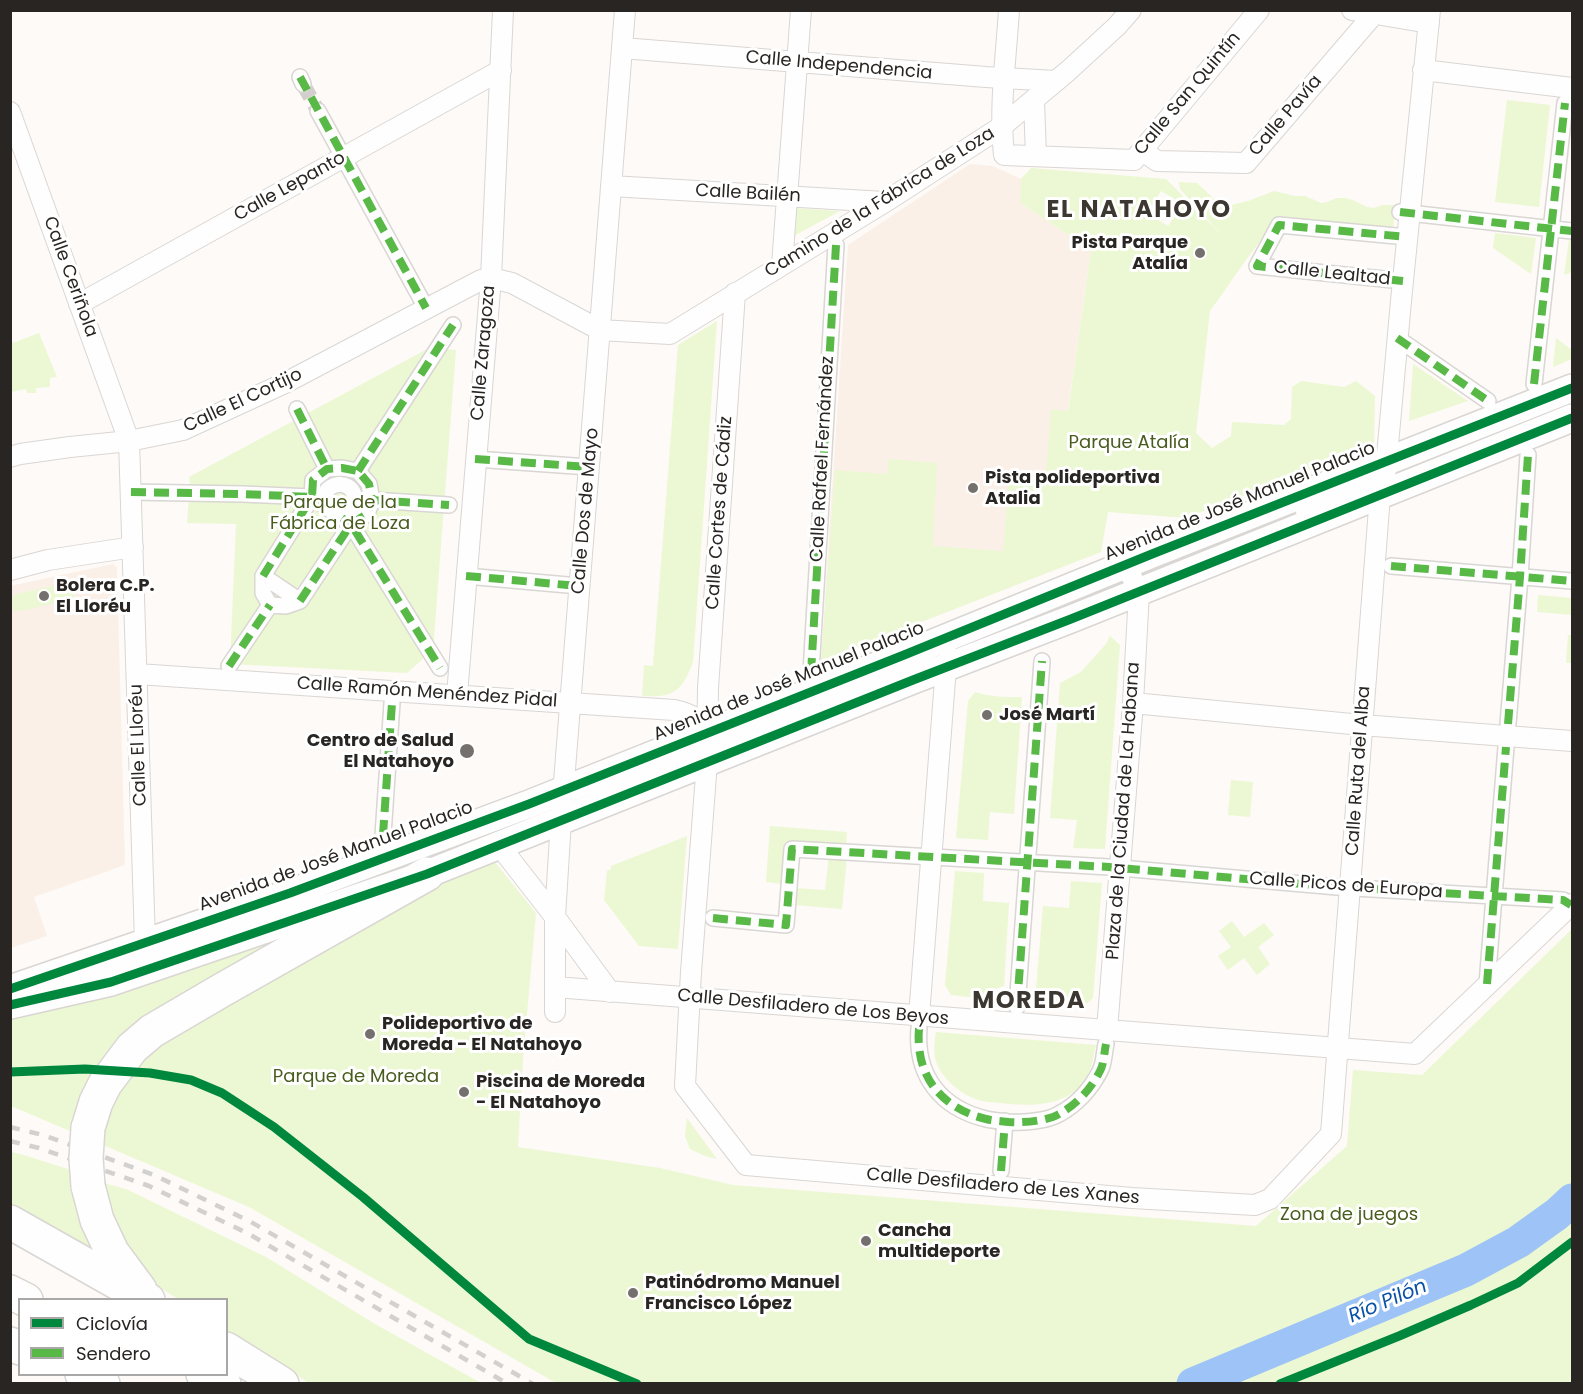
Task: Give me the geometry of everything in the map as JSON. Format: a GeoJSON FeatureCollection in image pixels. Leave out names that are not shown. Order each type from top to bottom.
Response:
{"type":"FeatureCollection","features":[{"type":"Feature","properties":{"kind":"highway"},"geometry":{"type":"LineString","coordinates":[[146,1298],[112,1252],[97,1220],[88,1186],[86,1158],[88,1128],[96,1102],[105,1084],[132,1048],[152,1031],[428,874]]}},
{"type":"Feature","properties":{"kind":"highway"},"geometry":{"type":"LineString","coordinates":[[10,1222],[145,1298]]}},
{"type":"Feature","properties":{"kind":"highway"},"geometry":{"type":"LineString","coordinates":[[228,1350],[282,1383]]}},
{"type":"Feature","properties":{"kind":"highway"},"geometry":{"type":"LineString","coordinates":[[87,1376],[103,1383]]}},
{"type":"Feature","properties":{"kind":"highway"},"geometry":{"type":"LineString","coordinates":[[208,1376],[224,1383]]}},
{"type":"Feature","properties":{"kind":"main road","name":"Avenida de José Manuel Palacio"},"geometry":{"type":"LineString","coordinates":[[10,988],[290,893],[564,790],[1572,388]]}},
{"type":"Feature","properties":{"kind":"main road","name":"Avenida de José Manuel Palacio"},"geometry":{"type":"LineString","coordinates":[[10,1005],[111,982],[428,874],[1572,418]]}},
{"type":"Feature","properties":{"kind":"street","name":"Calle Zaragoza"},"geometry":{"type":"LineString","coordinates":[[457,695],[491,279],[503,10]]}},
{"type":"Feature","properties":{"kind":"street","name":"Calle Dos de Mayo"},"geometry":{"type":"LineString","coordinates":[[555,1012],[555,916],[561,820],[625,10]]}},
{"type":"Feature","properties":{"kind":"street"},"geometry":{"type":"LineString","coordinates":[[782,265],[801,10]]}},
{"type":"Feature","properties":{"kind":"street"},"geometry":{"type":"LineString","coordinates":[[1001,127],[1009,10]]}},
{"type":"Feature","properties":{"kind":"street","name":"Camino de la Fábrica de Loza"},"geometry":{"type":"LineString","coordinates":[[600,330],[670,334],[885,202],[1001,127],[1034,101],[1117,27],[1131,10]]}},
{"type":"Feature","properties":{"kind":"street","name":"Calle San Quintín"},"geometry":{"type":"LineString","coordinates":[[1001,127],[1004,155],[1134,160],[1259,10]]}},
{"type":"Feature","properties":{"kind":"street"},"geometry":{"type":"LineString","coordinates":[[1352,10],[1374,14],[1429,17]]}},
{"type":"Feature","properties":{"kind":"street","name":"Calle Pavía"},"geometry":{"type":"LineString","coordinates":[[1144,148],[1157,161],[1246,163],[1374,14]]}},
{"type":"Feature","properties":{"kind":"street","name":"Calle Lealtad"},"geometry":{"type":"LineString","coordinates":[[1387,461],[1407,237],[1404,213],[1429,17]]}},
{"type":"Feature","properties":{"kind":"street","name":"Calle Independencia"},"geometry":{"type":"LineString","coordinates":[[622,48],[1005,79],[1056,81]]}},
{"type":"Feature","properties":{"kind":"street","name":"Calle Lepanto"},"geometry":{"type":"LineString","coordinates":[[80,304],[501,70]]}},
{"type":"Feature","properties":{"kind":"street"},"geometry":{"type":"LineString","coordinates":[[1423,70],[1568,95],[1534,384]]}},
{"type":"Feature","properties":{"kind":"street"},"geometry":{"type":"LineString","coordinates":[[1034,101],[1036,156]]}},
{"type":"Feature","properties":{"kind":"street"},"geometry":{"type":"LineString","coordinates":[[318,111],[426,308]]}},
{"type":"Feature","properties":{"kind":"street","name":"Calle Ceriñola"},"geometry":{"type":"LineString","coordinates":[[10,112],[129,441]]}},
{"type":"Feature","properties":{"kind":"street","name":"Calle Bailén"},"geometry":{"type":"LineString","coordinates":[[611,186],[885,202]]}},
{"type":"Feature","properties":{"kind":"street"},"geometry":{"type":"LineString","coordinates":[[1404,213],[1572,231]]}},
{"type":"Feature","properties":{"kind":"street","name":"Calle Lealtad"},"geometry":{"type":"LineString","coordinates":[[1402,281],[1257,266],[1279,225],[1407,237]]}},
{"type":"Feature","properties":{"kind":"street","name":"Calle Rafael Fernández"},"geometry":{"type":"LineString","coordinates":[[811,673],[836,245]]}},
{"type":"Feature","properties":{"kind":"street"},"geometry":{"type":"LineString","coordinates":[[491,279],[512,283],[600,330]]}},
{"type":"Feature","properties":{"kind":"street","name":"Calle El Cortijo"},"geometry":{"type":"LineString","coordinates":[[10,457],[70,447],[129,441],[183,430],[285,383],[481,280],[491,279]]}},
{"type":"Feature","properties":{"kind":"street","name":"Calle Cortes de Cádiz"},"geometry":{"type":"LineString","coordinates":[[707,762],[708,688],[735,293]]}},
{"type":"Feature","properties":{"kind":"street"},"geometry":{"type":"LineString","coordinates":[[358,471],[453,325]]}},
{"type":"Feature","properties":{"kind":"street"},"geometry":{"type":"LineString","coordinates":[[1397,338],[1488,401]]}},
{"type":"Feature","properties":{"kind":"street"},"geometry":{"type":"LineString","coordinates":[[297,409],[327,469]]}},
{"type":"Feature","properties":{"kind":"street","name":"Calle El Lloréu"},"geometry":{"type":"LineString","coordinates":[[129,441],[145,942]]}},
{"type":"Feature","properties":{"kind":"street"},"geometry":{"type":"LineString","coordinates":[[1508,724],[1528,455]]}},
{"type":"Feature","properties":{"kind":"street"},"geometry":{"type":"LineString","coordinates":[[475,459],[589,467]]}},
{"type":"Feature","properties":{"kind":"street","name":"Avenida de José Manuel Palacio"},"geometry":{"type":"LineString","coordinates":[[1194,570],[1270,525],[1385,478],[1387,461]]}},
{"type":"Feature","properties":{"kind":"street"},"geometry":{"type":"LineString","coordinates":[[316,500],[313,480],[327,469],[342,468],[358,471],[369,484],[372,500],[367,514],[347,520]]}},
{"type":"Feature","properties":{"kind":"street"},"geometry":{"type":"LineString","coordinates":[[345,484],[355,495],[347,520],[300,600],[286,606],[270,605],[263,593],[263,576],[316,500],[330,487],[345,484]]}},
{"type":"Feature","properties":{"kind":"street"},"geometry":{"type":"LineString","coordinates":[[131,492],[242,494],[316,500],[347,520],[440,668]]}},
{"type":"Feature","properties":{"kind":"street","name":"Calle Ruta del Alba"},"geometry":{"type":"LineString","coordinates":[[1338,1047],[1380,495]]}},
{"type":"Feature","properties":{"kind":"street"},"geometry":{"type":"LineString","coordinates":[[372,500],[449,505]]}},
{"type":"Feature","properties":{"kind":"street"},"geometry":{"type":"LineString","coordinates":[[10,570],[48,560],[133,547]]}},
{"type":"Feature","properties":{"kind":"street","name":"Avenida de José Manuel Palacio"},"geometry":{"type":"LineString","coordinates":[[1126,565],[1139,592]]}},
{"type":"Feature","properties":{"kind":"street"},"geometry":{"type":"LineString","coordinates":[[1391,566],[1572,581]]}},
{"type":"Feature","properties":{"kind":"street"},"geometry":{"type":"LineString","coordinates":[[263,576],[300,600]]}},
{"type":"Feature","properties":{"kind":"street"},"geometry":{"type":"LineString","coordinates":[[466,576],[579,586]]}},
{"type":"Feature","properties":{"kind":"street","name":"Plaza de la Ciudad de La Habana"},"geometry":{"type":"LineString","coordinates":[[946,667],[919,1022],[920,1054],[927,1077],[943,1099],[966,1113],[989,1120],[1023,1123],[1058,1116],[1082,1098],[1101,1070],[1106,1037],[1120,868],[1139,592]]}},
{"type":"Feature","properties":{"kind":"street"},"geometry":{"type":"LineString","coordinates":[[229,666],[270,605]]}},
{"type":"Feature","properties":{"kind":"street"},"geometry":{"type":"LineString","coordinates":[[946,667],[959,633]]}},
{"type":"Feature","properties":{"kind":"street"},"geometry":{"type":"LineString","coordinates":[[1017,1007],[1042,661]]}},
{"type":"Feature","properties":{"kind":"street","name":"Calle Ramón Menéndez Pidal"},"geometry":{"type":"LineString","coordinates":[[137,674],[674,710],[688,713],[698,720],[707,733]]}},
{"type":"Feature","properties":{"kind":"street"},"geometry":{"type":"LineString","coordinates":[[383,835],[392,702]]}},
{"type":"Feature","properties":{"kind":"street"},"geometry":{"type":"LineString","coordinates":[[1133,703],[1362,725],[1572,741]]}},
{"type":"Feature","properties":{"kind":"street"},"geometry":{"type":"LineString","coordinates":[[1487,984],[1506,747]]}},
{"type":"Feature","properties":{"kind":"street","name":"Calle Desfiladero de Les Xanes"},"geometry":{"type":"LineString","coordinates":[[707,762],[685,1086],[746,1165],[1132,1198],[1255,1205],[1270,1199],[1331,1134],[1338,1047]]}},
{"type":"Feature","properties":{"kind":"street"},"geometry":{"type":"LineString","coordinates":[[499,845],[555,916],[610,992]]}},
{"type":"Feature","properties":{"kind":"street","name":"Calle Picos de Europa"},"geometry":{"type":"LineString","coordinates":[[713,918],[786,925],[792,849],[1120,868],[1350,888],[1563,900],[1572,905]]}},
{"type":"Feature","properties":{"kind":"street"},"geometry":{"type":"LineString","coordinates":[[1487,984],[1572,905]]}},
{"type":"Feature","properties":{"kind":"street","name":"Calle Desfiladero de Los Beyos"},"geometry":{"type":"LineString","coordinates":[[555,987],[690,998],[919,1022],[1106,1037],[1338,1047],[1415,1053],[1487,984]]}},
{"type":"Feature","properties":{"kind":"street"},"geometry":{"type":"LineString","coordinates":[[1001,1171],[1005,1121]]}},
{"type":"Feature","properties":{"kind":"shaded area"},"geometry":{"type":"Polygon","coordinates":[[[970,164],[993,166],[1021,179],[1020,203],[1091,250],[1044,574],[821,661],[848,245],[970,164]]]}},
{"type":"Feature","properties":{"kind":"shaded area"},"geometry":{"type":"Polygon","coordinates":[[[113,564],[117,568],[125,865],[34,897],[47,936],[11,948],[10,586],[113,564]]]}},
{"type":"Feature","properties":{"kind":"green space"},"geometry":{"type":"Polygon","coordinates":[[[1507,100],[1550,105],[1539,207],[1495,202],[1507,100]]]}},
{"type":"Feature","properties":{"kind":"green space","name":"Parque Atalía"},"geometry":{"type":"Polygon","coordinates":[[[1031,168],[1166,179],[1222,235],[1180,189],[1179,182],[1197,183],[1215,200],[1231,205],[1274,191],[1305,196],[1321,203],[1345,198],[1374,208],[1396,205],[1393,229],[1279,216],[1210,311],[1196,433],[1212,448],[1231,436],[1232,422],[1284,425],[1291,419],[1292,387],[1301,381],[1344,387],[1356,381],[1375,396],[1374,445],[1186,518],[1108,512],[1101,552],[821,661],[835,470],[887,474],[888,459],[937,463],[933,546],[1003,551],[1009,482],[1045,484],[1051,409],[1068,411],[1091,250],[1020,203],[1021,179],[1031,168]],[[1161,191],[1147,213],[1168,226],[1183,204],[1161,191]]]}},
{"type":"Feature","properties":{"kind":"green space"},"geometry":{"type":"Polygon","coordinates":[[[793,208],[840,211],[790,238],[793,208]]]}},
{"type":"Feature","properties":{"kind":"green space"},"geometry":{"type":"Polygon","coordinates":[[[1495,233],[1536,238],[1531,274],[1493,248],[1495,233]]]}},
{"type":"Feature","properties":{"kind":"green space"},"geometry":{"type":"Polygon","coordinates":[[[1569,240],[1572,240],[1572,272],[1564,275],[1569,240]]]}},
{"type":"Feature","properties":{"kind":"green space"},"geometry":{"type":"Polygon","coordinates":[[[717,321],[693,662],[685,680],[675,691],[662,696],[642,696],[644,665],[653,666],[678,345],[717,321]]]}},
{"type":"Feature","properties":{"kind":"green space"},"geometry":{"type":"Polygon","coordinates":[[[39,333],[57,377],[50,378],[50,387],[36,388],[36,393],[27,393],[26,389],[11,392],[11,338],[13,343],[39,333]]]}},
{"type":"Feature","properties":{"kind":"green space"},"geometry":{"type":"Polygon","coordinates":[[[1556,338],[1572,350],[1572,359],[1553,367],[1556,338]]]}},
{"type":"Feature","properties":{"kind":"green space","name":"Parque de la Fábrica de Loza"},"geometry":{"type":"Polygon","coordinates":[[[429,348],[456,350],[433,650],[407,673],[230,664],[236,524],[187,523],[189,477],[429,348]]]}},
{"type":"Feature","properties":{"kind":"green space"},"geometry":{"type":"Polygon","coordinates":[[[1413,364],[1468,401],[1409,421],[1413,364]]]}},
{"type":"Feature","properties":{"kind":"green space","name":"Bolera C.P. El Lloréu"},"geometry":{"type":"Polygon","coordinates":[[[71,582],[75,598],[21,611],[14,611],[11,606],[11,599],[16,594],[71,582]]]}},
{"type":"Feature","properties":{"kind":"green space"},"geometry":{"type":"Polygon","coordinates":[[[1538,595],[1572,598],[1572,615],[1537,612],[1538,595]]]}},
{"type":"Feature","properties":{"kind":"green space"},"geometry":{"type":"Polygon","coordinates":[[[1568,635],[1572,635],[1572,663],[1566,663],[1568,635]]]}},
{"type":"Feature","properties":{"kind":"green space"},"geometry":{"type":"Polygon","coordinates":[[[1110,636],[1120,645],[1105,849],[1073,848],[1077,820],[1050,818],[1060,683],[1081,672],[1106,644],[1110,636]]]}},
{"type":"Feature","properties":{"kind":"green space"},"geometry":{"type":"Polygon","coordinates":[[[975,692],[993,696],[1022,697],[1014,814],[990,812],[988,840],[956,838],[968,701],[975,692]]]}},
{"type":"Feature","properties":{"kind":"green space"},"geometry":{"type":"Polygon","coordinates":[[[1231,780],[1253,782],[1250,817],[1228,815],[1231,780]]]}},
{"type":"Feature","properties":{"kind":"green space"},"geometry":{"type":"Polygon","coordinates":[[[770,826],[847,832],[846,847],[785,843],[782,884],[766,882],[770,826]]]}},
{"type":"Feature","properties":{"kind":"green space"},"geometry":{"type":"Polygon","coordinates":[[[687,836],[678,949],[639,946],[604,900],[607,871],[611,869],[611,866],[687,836]]]}},
{"type":"Feature","properties":{"kind":"green space"},"geometry":{"type":"Polygon","coordinates":[[[829,856],[847,857],[842,909],[795,905],[797,888],[825,890],[829,856]]]}},
{"type":"Feature","properties":{"kind":"green space","name":"Parque de Moreda"},"geometry":{"type":"Polygon","coordinates":[[[494,861],[536,913],[518,1147],[660,1168],[733,1185],[1256,1226],[1347,1146],[1353,1070],[1422,1075],[1572,929],[1572,1383],[556,1383],[249,1207],[11,1106],[10,1016],[412,895],[494,861]]]}},
{"type":"Feature","properties":{"kind":"green space"},"geometry":{"type":"Polygon","coordinates":[[[955,871],[984,873],[983,901],[1009,903],[1004,986],[978,998],[951,995],[945,985],[955,871]]]}},
{"type":"Feature","properties":{"kind":"green space"},"geometry":{"type":"Polygon","coordinates":[[[1071,881],[1102,883],[1093,998],[1084,1006],[1057,1005],[1036,989],[1043,906],[1069,908],[1071,881]]]}},
{"type":"Feature","properties":{"kind":"green space"},"geometry":{"type":"Polygon","coordinates":[[[1232,921],[1244,937],[1264,923],[1274,935],[1258,947],[1270,964],[1257,975],[1244,958],[1228,970],[1218,956],[1231,947],[1219,931],[1232,921]]]}},
{"type":"Feature","properties":{"kind":"green space"},"geometry":{"type":"Polygon","coordinates":[[[936,1032],[1096,1045],[1088,1075],[1074,1092],[1065,1098],[1033,1105],[986,1102],[962,1092],[943,1075],[936,1061],[934,1048],[936,1032]]]}},
{"type":"Feature","properties":{"kind":"green space"},"geometry":{"type":"Polygon","coordinates":[[[687,1118],[717,1159],[690,1149],[685,1136],[687,1118]]]}},
{"type":"Feature","properties":{"kind":"green space"},"geometry":{"type":"Polygon","coordinates":[[[11,1152],[74,1171],[100,1258],[11,1207],[11,1152]]]}},
{"type":"Feature","properties":{"kind":"green space"},"geometry":{"type":"Polygon","coordinates":[[[104,1183],[126,1189],[266,1257],[375,1324],[481,1383],[309,1383],[228,1332],[228,1298],[176,1298],[151,1282],[112,1224],[104,1183]]]}},
{"type":"Feature","properties":{"kind":"waterway","name":"Río Pilón"},"geometry":{"type":"LineString","coordinates":[[1193,1384],[1466,1270],[1518,1242],[1557,1214],[1572,1200]]}},
{"type":"Feature","properties":{"kind":"tunnel"},"geometry":{"type":"LineString","coordinates":[[303,84],[318,111]]}},
{"type":"Feature","properties":{"kind":"railway"},"geometry":{"type":"LineString","coordinates":[[10,1127],[43,1135],[154,1175],[251,1222],[533,1384]]}},
{"type":"Feature","properties":{"kind":"railway"},"geometry":{"type":"LineString","coordinates":[[10,1141],[39,1148],[149,1186],[247,1233],[508,1384]]}},
{"type":"Feature","properties":{"kind":"marked path"},"geometry":{"type":"LineString","coordinates":[[300,77],[426,308]]}},
{"type":"Feature","properties":{"kind":"marked path"},"geometry":{"type":"LineString","coordinates":[[1534,384],[1565,103]]}},
{"type":"Feature","properties":{"kind":"marked path"},"geometry":{"type":"LineString","coordinates":[[1400,212],[1572,231]]}},
{"type":"Feature","properties":{"kind":"marked path"},"geometry":{"type":"LineString","coordinates":[[1403,281],[1257,266],[1279,225],[1407,237]]}},
{"type":"Feature","properties":{"kind":"marked path"},"geometry":{"type":"LineString","coordinates":[[811,673],[836,245]]}},
{"type":"Feature","properties":{"kind":"marked path"},"geometry":{"type":"LineString","coordinates":[[358,471],[453,325]]}},
{"type":"Feature","properties":{"kind":"marked path"},"geometry":{"type":"LineString","coordinates":[[1397,338],[1488,401]]}},
{"type":"Feature","properties":{"kind":"marked path"},"geometry":{"type":"LineString","coordinates":[[297,409],[327,469]]}},
{"type":"Feature","properties":{"kind":"marked path"},"geometry":{"type":"LineString","coordinates":[[1508,724],[1528,455]]}},
{"type":"Feature","properties":{"kind":"marked path"},"geometry":{"type":"LineString","coordinates":[[475,459],[589,467]]}},
{"type":"Feature","properties":{"kind":"marked path"},"geometry":{"type":"LineString","coordinates":[[131,492],[312,497],[313,480],[327,469],[342,468],[358,471],[369,484],[372,500],[367,514],[351,524],[440,668]]}},
{"type":"Feature","properties":{"kind":"marked path"},"geometry":{"type":"LineString","coordinates":[[263,576],[312,497],[321,503]]}},
{"type":"Feature","properties":{"kind":"marked path"},"geometry":{"type":"LineString","coordinates":[[372,500],[449,505]]}},
{"type":"Feature","properties":{"kind":"marked path"},"geometry":{"type":"LineString","coordinates":[[300,601],[351,524],[342,518]]}},
{"type":"Feature","properties":{"kind":"marked path"},"geometry":{"type":"LineString","coordinates":[[1391,566],[1572,581]]}},
{"type":"Feature","properties":{"kind":"marked path"},"geometry":{"type":"LineString","coordinates":[[466,576],[579,586]]}},
{"type":"Feature","properties":{"kind":"marked path"},"geometry":{"type":"LineString","coordinates":[[229,666],[270,605]]}},
{"type":"Feature","properties":{"kind":"marked path"},"geometry":{"type":"LineString","coordinates":[[1017,1007],[1042,661]]}},
{"type":"Feature","properties":{"kind":"marked path"},"geometry":{"type":"LineString","coordinates":[[383,835],[392,703]]}},
{"type":"Feature","properties":{"kind":"marked path"},"geometry":{"type":"LineString","coordinates":[[1487,984],[1506,747]]}},
{"type":"Feature","properties":{"kind":"marked path"},"geometry":{"type":"LineString","coordinates":[[713,918],[786,925],[792,849],[1109,867],[1337,887],[1563,900],[1571,905]]}},
{"type":"Feature","properties":{"kind":"marked path"},"geometry":{"type":"LineString","coordinates":[[919,1028],[921,1061],[934,1087],[944,1098],[970,1114],[989,1120],[1009,1122],[1028,1122],[1048,1118],[1071,1106],[1096,1078],[1102,1065],[1106,1044]]}},
{"type":"Feature","properties":{"kind":"marked path"},"geometry":{"type":"LineString","coordinates":[[1001,1171],[1005,1121]]}},
{"type":"Feature","properties":{"kind":"cycle path"},"geometry":{"type":"LineString","coordinates":[[10,989],[290,893],[529,804],[1572,388]]}},
{"type":"Feature","properties":{"kind":"cycle path"},"geometry":{"type":"LineString","coordinates":[[10,1005],[111,982],[427,874],[1572,418]]}},
{"type":"Feature","properties":{"kind":"cycle path"},"geometry":{"type":"LineString","coordinates":[[10,1072],[85,1069],[150,1073],[191,1080],[222,1093],[274,1127],[363,1197],[529,1339],[637,1384]]}},
{"type":"Feature","properties":{"kind":"cycle path"},"geometry":{"type":"LineString","coordinates":[[1280,1384],[1399,1336],[1518,1283],[1572,1242]]}},
{"type":"Feature","properties":{"kind":"place","name":"Pista Parque Atalía"},"geometry":{"type":"Point","coordinates":[1200,253]}},
{"type":"Feature","properties":{"kind":"place","name":"Pista polideportiva Atalia"},"geometry":{"type":"Point","coordinates":[973,488]}},
{"type":"Feature","properties":{"kind":"place","name":"Bolera C.P. El Lloréu"},"geometry":{"type":"Point","coordinates":[44,596]}},
{"type":"Feature","properties":{"kind":"place","name":"José Martí"},"geometry":{"type":"Point","coordinates":[987,715]}},
{"type":"Feature","properties":{"kind":"place","name":"Centro de Salud El Natahoyo"},"geometry":{"type":"Point","coordinates":[467,751]}},
{"type":"Feature","properties":{"kind":"place","name":"Polideportivo de Moreda - El Natahoyo"},"geometry":{"type":"Point","coordinates":[370,1034]}},
{"type":"Feature","properties":{"kind":"place","name":"Piscina de Moreda - El Natahoyo"},"geometry":{"type":"Point","coordinates":[464,1092]}},
{"type":"Feature","properties":{"kind":"place","name":"Cancha multideporte"},"geometry":{"type":"Point","coordinates":[866,1241]}},
{"type":"Feature","properties":{"kind":"place","name":"Patinódromo Manuel Francisco López"},"geometry":{"type":"Point","coordinates":[633,1293]}},
{"type":"Feature","properties":{"kind":"district","name":"EL NATAHOYO"},"geometry":{"type":"Point","coordinates":[1139,211]}},
{"type":"Feature","properties":{"kind":"district","name":"MOREDA"},"geometry":{"type":"Point","coordinates":[1029,1002]}},
{"type":"Feature","properties":{"kind":"park label","name":"Zona de juegos"},"geometry":{"type":"Point","coordinates":[1349,1215]}}]}
